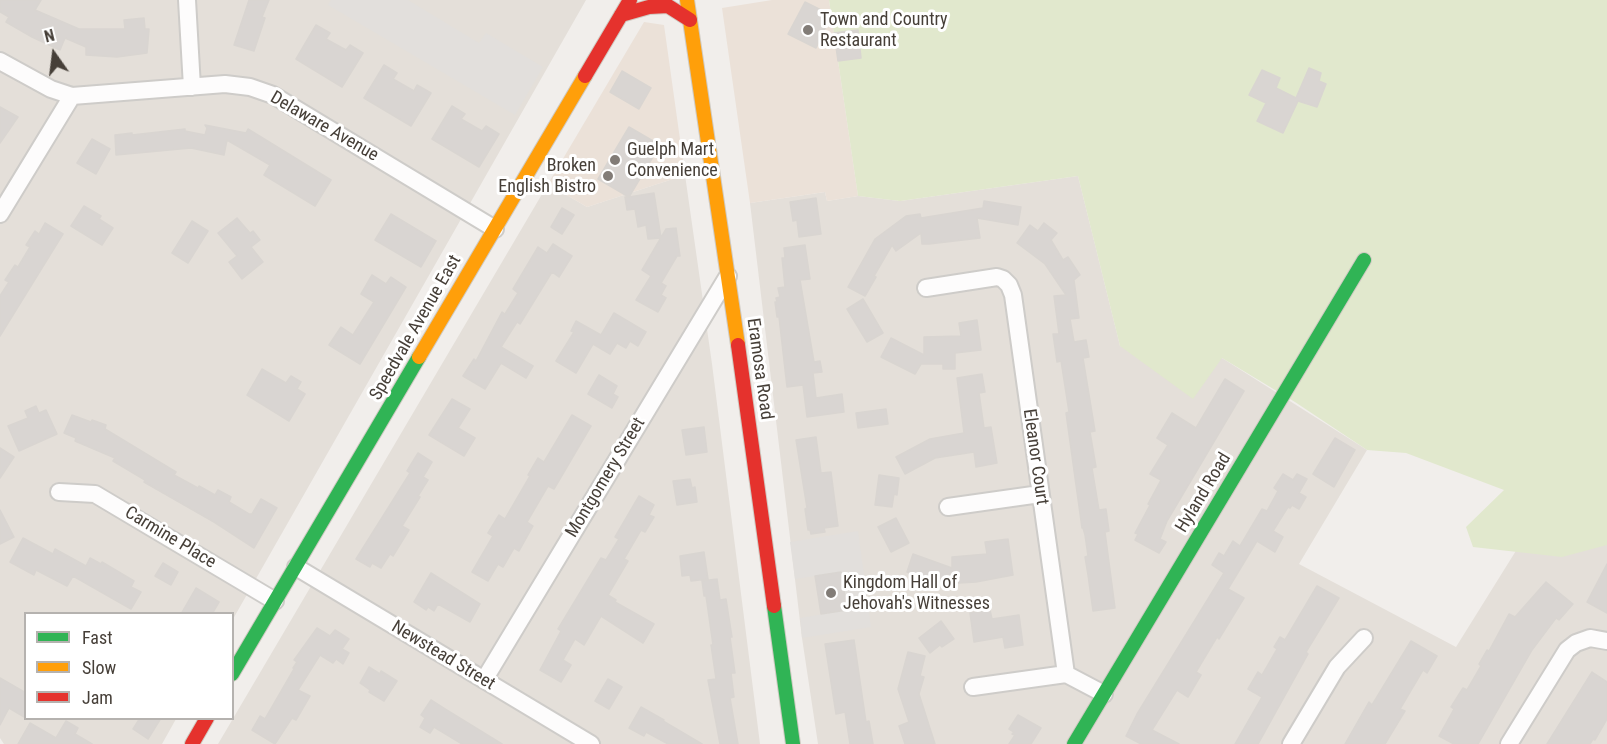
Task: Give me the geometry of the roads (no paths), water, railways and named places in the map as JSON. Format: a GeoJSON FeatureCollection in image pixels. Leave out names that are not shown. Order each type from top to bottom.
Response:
{"type":"FeatureCollection","features":[{"type":"Feature","properties":{"kind":"main road","name":"Speedvale Avenue East"},"geometry":{"type":"LineString","coordinates":[[234,671],[630,0]]}},
{"type":"Feature","properties":{"kind":"main road","name":"Eramosa Road"},"geometry":{"type":"LineString","coordinates":[[687,0],[793,744]]}},
{"type":"Feature","properties":{"kind":"main road"},"geometry":{"type":"LineString","coordinates":[[621,15],[649,7],[668,6],[690,20]]}},
{"type":"Feature","properties":{"kind":"main road","name":"Hyland Road"},"geometry":{"type":"LineString","coordinates":[[1074,744],[1364,260]]}},
{"type":"Feature","properties":{"kind":"main road"},"geometry":{"type":"LineString","coordinates":[[192,744],[206,720]]}},
{"type":"Feature","properties":{"kind":"street"},"geometry":{"type":"LineString","coordinates":[[187,0],[192,87]]}},
{"type":"Feature","properties":{"kind":"street","name":"Delaware Avenue"},"geometry":{"type":"LineString","coordinates":[[0,61],[51,89],[72,96],[225,84],[250,87],[273,95],[495,229]]}},
{"type":"Feature","properties":{"kind":"street"},"geometry":{"type":"LineString","coordinates":[[0,214],[72,96]]}},
{"type":"Feature","properties":{"kind":"street","name":"Montgomery Street"},"geometry":{"type":"LineString","coordinates":[[484,680],[728,276]]}},
{"type":"Feature","properties":{"kind":"street","name":"Eleanor Court"},"geometry":{"type":"LineString","coordinates":[[926,288],[997,278],[1003,279],[1009,285],[1013,295],[1066,674]]}},
{"type":"Feature","properties":{"kind":"street","name":"Carmine Place"},"geometry":{"type":"LineString","coordinates":[[59,492],[95,494],[275,601]]}},
{"type":"Feature","properties":{"kind":"street"},"geometry":{"type":"LineString","coordinates":[[948,507],[1040,494]]}},
{"type":"Feature","properties":{"kind":"street","name":"Newstead Street"},"geometry":{"type":"LineString","coordinates":[[296,567],[591,744]]}},
{"type":"Feature","properties":{"kind":"street"},"geometry":{"type":"LineString","coordinates":[[1291,744],[1337,667],[1364,638]]}},
{"type":"Feature","properties":{"kind":"street"},"geometry":{"type":"LineString","coordinates":[[1509,744],[1567,650],[1576,643],[1590,638],[1607,641]]}},
{"type":"Feature","properties":{"kind":"street"},"geometry":{"type":"LineString","coordinates":[[973,687],[1066,674],[1104,694]]}},
{"type":"Feature","properties":{"kind":"place","name":"Town and Country Restaurant"},"geometry":{"type":"Point","coordinates":[808,30]}},
{"type":"Feature","properties":{"kind":"place","name":"Guelph Mart Convenience"},"geometry":{"type":"Point","coordinates":[615,160]}},
{"type":"Feature","properties":{"kind":"place","name":"Broken English Bistro"},"geometry":{"type":"Point","coordinates":[608,176]}},
{"type":"Feature","properties":{"kind":"place","name":"Kingdom Hall of Jehovah's Witnesses"},"geometry":{"type":"Point","coordinates":[831,593]}}]}
